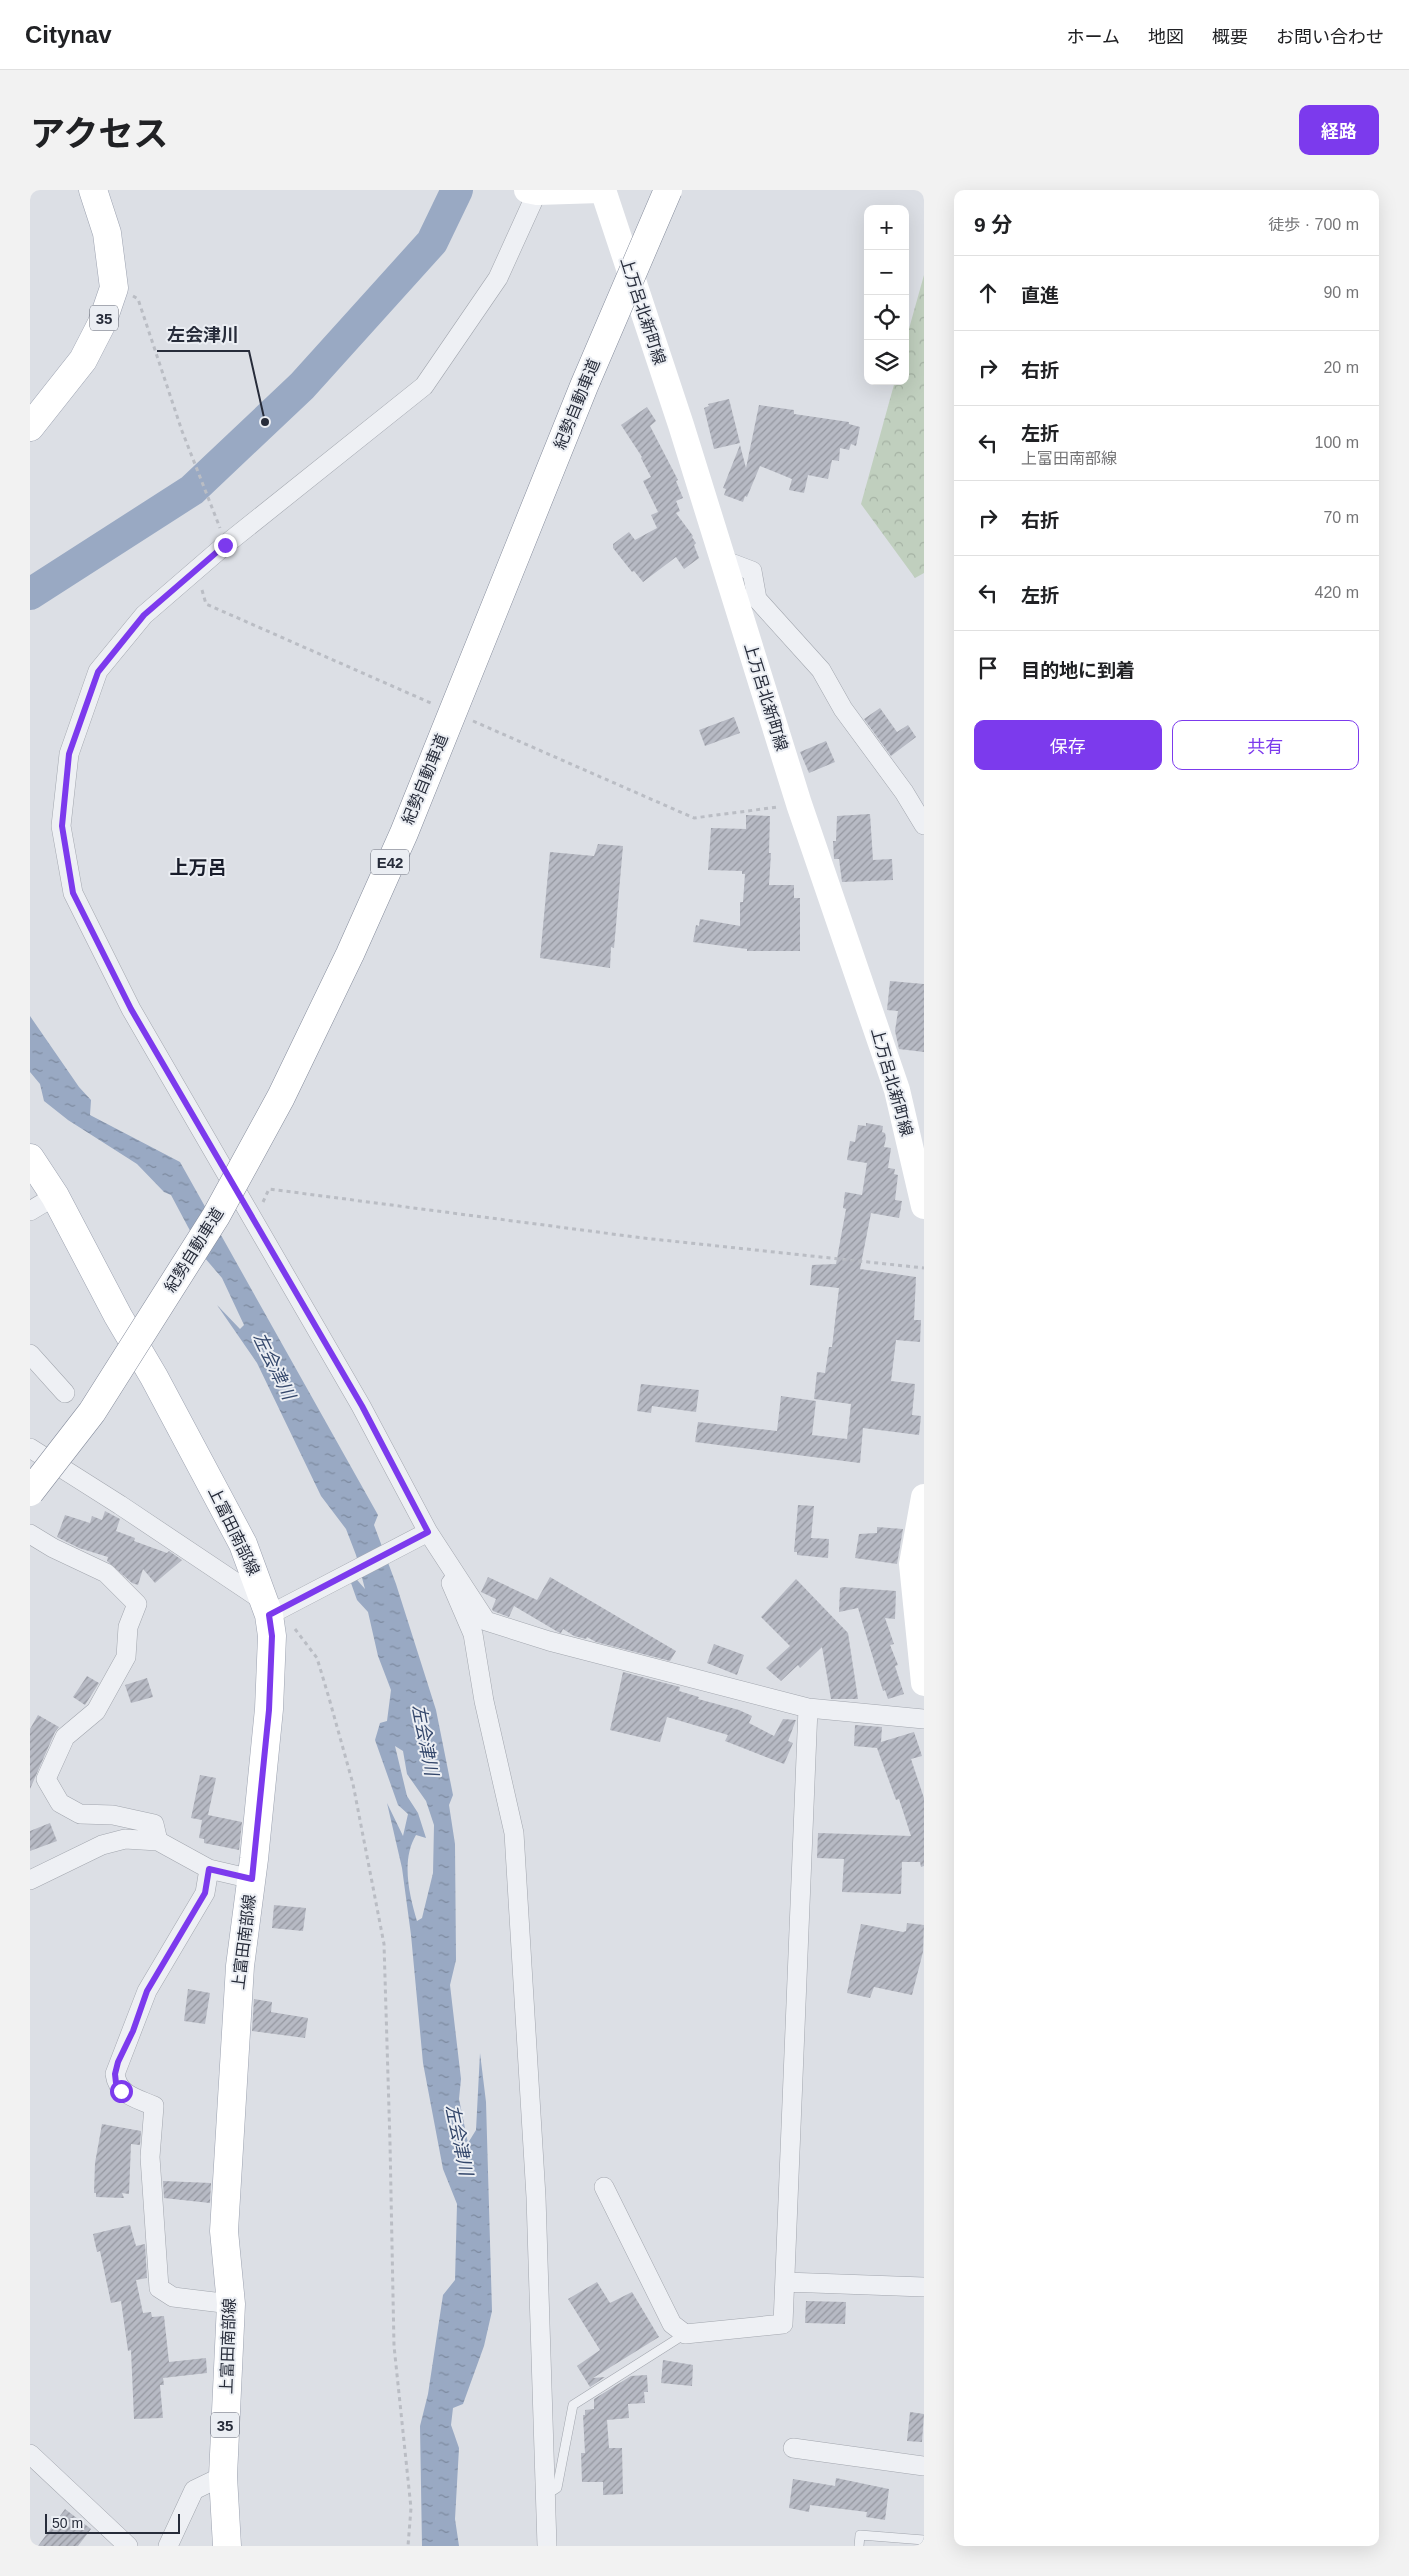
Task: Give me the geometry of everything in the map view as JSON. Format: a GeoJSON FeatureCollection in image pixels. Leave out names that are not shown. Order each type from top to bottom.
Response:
{"type":"FeatureCollection","features":[{"type":"Feature","properties":{"kind":"main road","name":"35"},"geometry":{"type":"LineString","coordinates":[[30,427],[83,360],[102,323],[114,288],[107,233],[93,190]]}},
{"type":"Feature","properties":{"kind":"main road"},"geometry":{"type":"LineString","coordinates":[[532,191],[601,190]]}},
{"type":"Feature","properties":{"kind":"main road","name":"上万呂北新町線"},"geometry":{"type":"LineString","coordinates":[[601,190],[723,560],[799,804],[897,1090],[924,1206]]}},
{"type":"Feature","properties":{"kind":"main road","name":"紀勢自動車道"},"geometry":{"type":"LineString","coordinates":[[30,1492],[92,1412],[216,1216],[280,1097],[350,954],[404,833],[584,386],[668,190]]}},
{"type":"Feature","properties":{"kind":"main road","name":"上富田南部線"},"geometry":{"type":"LineString","coordinates":[[30,1158],[55,1196],[118,1316],[154,1377],[276,1608],[272,1636],[269,1710],[252,1879],[240,1966],[224,2231],[232,2304],[223,2476],[227,2546]]}},
{"type":"Feature","properties":{"kind":"main road"},"geometry":{"type":"LineString","coordinates":[[924,1497],[912,1564],[924,1683]]}},
{"type":"Feature","properties":{"kind":"street"},"geometry":{"type":"LineString","coordinates":[[532,191],[498,278],[424,386],[225,545],[144,615],[98,672],[69,754],[62,826],[73,893],[131,1009],[362,1406],[421,1536],[472,1634],[484,1701],[514,1833],[536,2197],[548,2546]]}},
{"type":"Feature","properties":{"kind":"street"},"geometry":{"type":"LineString","coordinates":[[723,560],[752,571],[757,599],[820,670],[843,709],[904,792],[924,825]]}},
{"type":"Feature","properties":{"kind":"street"},"geometry":{"type":"LineString","coordinates":[[30,1211],[55,1196]]}},
{"type":"Feature","properties":{"kind":"street"},"geometry":{"type":"LineString","coordinates":[[30,1354],[65,1393]]}},
{"type":"Feature","properties":{"kind":"street"},"geometry":{"type":"LineString","coordinates":[[30,1448],[113,1500],[276,1608],[421,1536]]}},
{"type":"Feature","properties":{"kind":"street"},"geometry":{"type":"LineString","coordinates":[[30,1534],[53,1548],[106,1573],[137,1604],[128,1627],[126,1657],[96,1711],[65,1738],[46,1779],[60,1803],[80,1814],[113,1815],[154,1824],[158,1842]]}},
{"type":"Feature","properties":{"kind":"street"},"geometry":{"type":"LineString","coordinates":[[421,1536],[486,1621],[549,1641],[808,1708],[924,1719]]}},
{"type":"Feature","properties":{"kind":"street"},"geometry":{"type":"LineString","coordinates":[[604,2188],[672,2324],[685,2334],[783,2324],[808,1708]]}},
{"type":"Feature","properties":{"kind":"street"},"geometry":{"type":"LineString","coordinates":[[30,1880],[102,1845],[125,1839],[158,1842],[209,1869],[252,1879]]}},
{"type":"Feature","properties":{"kind":"street"},"geometry":{"type":"LineString","coordinates":[[209,1869],[205,1893],[147,1991],[115,2074],[116,2083],[121,2091],[154,2106],[150,2157],[159,2288],[173,2297],[232,2304]]}},
{"type":"Feature","properties":{"kind":"street"},"geometry":{"type":"LineString","coordinates":[[785,2282],[924,2287]]}},
{"type":"Feature","properties":{"kind":"street"},"geometry":{"type":"LineString","coordinates":[[793,2448],[924,2466]]}},
{"type":"Feature","properties":{"kind":"street"},"geometry":{"type":"LineString","coordinates":[[30,2454],[128,2546]]}},
{"type":"Feature","properties":{"kind":"street"},"geometry":{"type":"LineString","coordinates":[[168,2546],[194,2490],[223,2476]]}},
{"type":"Feature","properties":{"kind":"lane"},"geometry":{"type":"LineString","coordinates":[[546,2495],[557,2488],[573,2405],[685,2334]]}},
{"type":"Feature","properties":{"kind":"lane"},"geometry":{"type":"LineString","coordinates":[[859,2546],[860,2535],[924,2540]]}},
{"type":"Feature","properties":{"kind":"path"},"geometry":{"type":"LineString","coordinates":[[114,288],[138,299],[182,431],[219,526]]}},
{"type":"Feature","properties":{"kind":"path"},"geometry":{"type":"LineString","coordinates":[[260,1207],[269,1188],[643,1238],[924,1268]]}},
{"type":"Feature","properties":{"kind":"path"},"geometry":{"type":"LineString","coordinates":[[276,1608],[316,1658],[327,1690],[353,1784],[384,1944],[394,2346],[411,2508],[408,2546]]}},
{"type":"Feature","properties":{"kind":"green space"},"geometry":{"type":"Polygon","coordinates":[[[924,275],[924,573],[915,578],[861,504],[894,385],[909,385],[909,329],[924,275]]]}},
{"type":"Feature","properties":{"kind":"water"},"geometry":{"type":"Polygon","coordinates":[[[30,1016],[79,1087],[91,1100],[90,1115],[180,1162],[378,1515],[374,1525],[396,1584],[436,1710],[453,1795],[449,1805],[455,1844],[456,1960],[450,1985],[461,2079],[459,2099],[468,2143],[476,2130],[480,2053],[486,2102],[492,2311],[484,2346],[463,2404],[453,2408],[451,2425],[459,2448],[455,2519],[459,2546],[422,2546],[420,2426],[428,2394],[443,2295],[455,2280],[457,2204],[443,2169],[423,2063],[411,1935],[402,1868],[387,1803],[403,1836],[408,1814],[398,1805],[375,1740],[380,1723],[387,1721],[391,1690],[378,1656],[368,1612],[357,1600],[345,1566],[365,1589],[356,1555],[346,1529],[321,1496],[257,1363],[217,1305],[240,1329],[244,1325],[222,1278],[204,1257],[171,1195],[164,1192],[137,1164],[68,1120],[44,1101],[40,1084],[30,1072],[30,1016]],[[395,1746],[407,1796],[418,1813],[426,1838],[416,1835],[409,1855],[409,1889],[417,1921],[422,1918],[433,1873],[434,1825],[426,1801],[407,1774],[403,1751],[395,1746]]]}},
{"type":"Feature","properties":{"kind":"building"},"geometry":{"type":"Polygon","coordinates":[[[729,399],[740,443],[714,449],[704,408],[709,406],[708,404],[729,399]]]}},
{"type":"Feature","properties":{"kind":"building"},"geometry":{"type":"Polygon","coordinates":[[[759,405],[794,410],[794,414],[849,422],[849,424],[860,427],[856,446],[851,444],[849,450],[840,448],[839,461],[832,460],[828,479],[808,475],[804,493],[789,490],[792,479],[760,466],[743,502],[724,495],[726,489],[723,488],[740,445],[746,468],[759,405]]]}},
{"type":"Feature","properties":{"kind":"building"},"geometry":{"type":"Polygon","coordinates":[[[647,407],[656,421],[650,426],[678,480],[676,481],[683,498],[676,501],[680,511],[676,513],[693,536],[699,558],[684,569],[676,557],[643,582],[634,571],[632,572],[613,548],[613,544],[629,532],[635,540],[657,528],[651,515],[658,512],[643,481],[651,477],[642,457],[621,425],[647,407]]]}},
{"type":"Feature","properties":{"kind":"building"},"geometry":{"type":"Polygon","coordinates":[[[880,708],[897,732],[908,725],[916,737],[891,756],[864,719],[880,708]]]}},
{"type":"Feature","properties":{"kind":"building"},"geometry":{"type":"Polygon","coordinates":[[[734,717],[740,733],[705,746],[699,730],[734,717]]]}},
{"type":"Feature","properties":{"kind":"building"},"geometry":{"type":"Polygon","coordinates":[[[826,741],[835,762],[809,773],[800,752],[826,741]]]}},
{"type":"Feature","properties":{"kind":"building"},"geometry":{"type":"Polygon","coordinates":[[[870,814],[873,860],[892,859],[893,880],[842,882],[839,859],[834,859],[833,841],[836,841],[837,816],[870,814]]]}},
{"type":"Feature","properties":{"kind":"building"},"geometry":{"type":"Polygon","coordinates":[[[746,815],[770,816],[769,853],[771,853],[769,885],[794,885],[794,898],[800,898],[800,951],[747,951],[747,949],[693,942],[696,925],[699,926],[700,919],[740,926],[740,902],[743,902],[745,874],[742,874],[742,871],[708,870],[711,828],[746,829],[746,815]]]}},
{"type":"Feature","properties":{"kind":"building"},"geometry":{"type":"Polygon","coordinates":[[[598,844],[623,846],[614,948],[611,947],[610,968],[540,958],[550,852],[594,856],[598,844]]]}},
{"type":"Feature","properties":{"kind":"building"},"geometry":{"type":"Polygon","coordinates":[[[890,981],[924,984],[924,1052],[899,1049],[895,1031],[898,1011],[887,1010],[890,981]]]}},
{"type":"Feature","properties":{"kind":"building"},"geometry":{"type":"Polygon","coordinates":[[[866,1123],[883,1126],[882,1132],[885,1133],[886,1138],[884,1147],[891,1148],[888,1168],[895,1169],[894,1174],[898,1175],[895,1200],[902,1201],[899,1218],[871,1213],[860,1269],[916,1277],[914,1320],[921,1320],[920,1342],[896,1340],[891,1381],[915,1384],[912,1415],[921,1416],[919,1435],[863,1428],[860,1463],[695,1442],[698,1422],[777,1431],[781,1396],[816,1401],[812,1435],[847,1439],[851,1404],[814,1399],[817,1372],[825,1373],[829,1347],[832,1347],[839,1288],[810,1285],[812,1265],[836,1264],[846,1209],[843,1208],[845,1192],[862,1195],[867,1163],[847,1160],[850,1141],[855,1142],[858,1125],[866,1126],[866,1123]]]}},
{"type":"Feature","properties":{"kind":"building"},"geometry":{"type":"Polygon","coordinates":[[[641,1384],[699,1390],[696,1412],[652,1406],[651,1413],[637,1411],[641,1384]]]}},
{"type":"Feature","properties":{"kind":"building"},"geometry":{"type":"Polygon","coordinates":[[[798,1505],[814,1506],[811,1538],[829,1539],[828,1558],[797,1555],[797,1552],[794,1552],[798,1505]]]}},
{"type":"Feature","properties":{"kind":"building"},"geometry":{"type":"Polygon","coordinates":[[[105,1511],[120,1519],[116,1531],[135,1538],[134,1541],[167,1553],[169,1551],[182,1560],[155,1583],[143,1569],[138,1585],[132,1583],[107,1561],[108,1557],[79,1548],[57,1537],[65,1515],[90,1523],[92,1516],[102,1520],[105,1511]]]}},
{"type":"Feature","properties":{"kind":"building"},"geometry":{"type":"Polygon","coordinates":[[[877,1527],[903,1529],[897,1564],[855,1558],[859,1534],[877,1533],[877,1527]]]}},
{"type":"Feature","properties":{"kind":"building"},"geometry":{"type":"Polygon","coordinates":[[[488,1577],[537,1600],[550,1577],[676,1651],[670,1661],[596,1642],[587,1637],[586,1639],[574,1636],[563,1629],[561,1633],[558,1632],[514,1606],[509,1617],[493,1611],[496,1599],[481,1592],[488,1577]]]}},
{"type":"Feature","properties":{"kind":"building"},"geometry":{"type":"Polygon","coordinates":[[[796,1579],[848,1633],[858,1699],[831,1699],[822,1647],[800,1668],[798,1665],[781,1681],[766,1668],[790,1646],[761,1617],[796,1579]]]}},
{"type":"Feature","properties":{"kind":"building"},"geometry":{"type":"Polygon","coordinates":[[[840,1588],[896,1591],[895,1619],[885,1618],[894,1644],[890,1645],[898,1665],[895,1666],[904,1694],[888,1699],[885,1690],[883,1691],[858,1608],[839,1612],[840,1588]]]}},
{"type":"Feature","properties":{"kind":"building"},"geometry":{"type":"Polygon","coordinates":[[[714,1644],[744,1655],[737,1675],[707,1663],[714,1644]]]}},
{"type":"Feature","properties":{"kind":"building"},"geometry":{"type":"Polygon","coordinates":[[[623,1672],[680,1687],[679,1691],[699,1697],[698,1699],[739,1710],[752,1716],[749,1723],[774,1736],[783,1719],[796,1720],[788,1741],[793,1743],[784,1764],[725,1741],[728,1735],[667,1717],[660,1742],[610,1730],[623,1672]]]}},
{"type":"Feature","properties":{"kind":"building"},"geometry":{"type":"Polygon","coordinates":[[[87,1676],[99,1683],[85,1705],[73,1697],[87,1676]]]}},
{"type":"Feature","properties":{"kind":"building"},"geometry":{"type":"Polygon","coordinates":[[[147,1678],[153,1697],[131,1703],[125,1685],[147,1678]]]}},
{"type":"Feature","properties":{"kind":"building"},"geometry":{"type":"Polygon","coordinates":[[[38,1715],[59,1727],[55,1732],[30,1789],[30,1729],[38,1715]]]}},
{"type":"Feature","properties":{"kind":"building"},"geometry":{"type":"Polygon","coordinates":[[[855,1725],[882,1727],[881,1742],[914,1732],[922,1756],[911,1759],[924,1798],[924,1866],[921,1867],[920,1862],[902,1862],[901,1894],[842,1892],[844,1859],[817,1858],[818,1833],[911,1836],[899,1799],[896,1800],[877,1748],[854,1746],[855,1725]]]}},
{"type":"Feature","properties":{"kind":"building"},"geometry":{"type":"Polygon","coordinates":[[[200,1775],[216,1778],[208,1815],[242,1822],[239,1850],[204,1843],[204,1839],[199,1838],[202,1820],[191,1818],[200,1775]]]}},
{"type":"Feature","properties":{"kind":"building"},"geometry":{"type":"Polygon","coordinates":[[[50,1823],[57,1841],[30,1851],[30,1831],[50,1823]]]}},
{"type":"Feature","properties":{"kind":"building"},"geometry":{"type":"Polygon","coordinates":[[[274,1905],[306,1908],[303,1931],[272,1928],[274,1905]]]}},
{"type":"Feature","properties":{"kind":"building"},"geometry":{"type":"Polygon","coordinates":[[[907,1923],[924,1925],[923,1952],[912,1995],[874,1987],[870,1998],[847,1993],[861,1924],[903,1932],[906,1931],[907,1923]]]}},
{"type":"Feature","properties":{"kind":"building"},"geometry":{"type":"Polygon","coordinates":[[[188,1989],[210,1993],[205,2024],[184,2021],[188,1989]]]}},
{"type":"Feature","properties":{"kind":"building"},"geometry":{"type":"Polygon","coordinates":[[[254,1999],[272,2002],[271,2012],[308,2018],[305,2038],[252,2031],[254,1999]]]}},
{"type":"Feature","properties":{"kind":"building"},"geometry":{"type":"Polygon","coordinates":[[[102,2124],[141,2131],[140,2145],[131,2144],[129,2194],[122,2193],[124,2198],[96,2197],[96,2193],[94,2193],[95,2163],[102,2124]]]}},
{"type":"Feature","properties":{"kind":"building"},"geometry":{"type":"Polygon","coordinates":[[[163,2181],[211,2183],[210,2203],[164,2198],[163,2181]]]}},
{"type":"Feature","properties":{"kind":"building"},"geometry":{"type":"Polygon","coordinates":[[[130,2225],[136,2246],[145,2244],[147,2278],[136,2280],[143,2313],[151,2312],[152,2317],[164,2316],[169,2362],[206,2358],[207,2373],[163,2378],[164,2385],[160,2385],[163,2418],[134,2419],[131,2350],[128,2351],[121,2301],[111,2303],[100,2251],[97,2252],[93,2234],[130,2225]]]}},
{"type":"Feature","properties":{"kind":"building"},"geometry":{"type":"Polygon","coordinates":[[[597,2282],[610,2303],[632,2292],[659,2337],[593,2378],[605,2377],[590,2387],[577,2366],[600,2350],[568,2299],[597,2282]]]}},
{"type":"Feature","properties":{"kind":"building"},"geometry":{"type":"Polygon","coordinates":[[[806,2301],[846,2302],[845,2324],[805,2323],[806,2301]]]}},
{"type":"Feature","properties":{"kind":"building"},"geometry":{"type":"Polygon","coordinates":[[[663,2360],[693,2365],[692,2386],[661,2383],[663,2360]]]}},
{"type":"Feature","properties":{"kind":"building"},"geometry":{"type":"Polygon","coordinates":[[[647,2375],[648,2392],[644,2392],[645,2403],[628,2404],[629,2418],[607,2420],[609,2448],[622,2448],[623,2494],[603,2495],[603,2482],[582,2482],[581,2453],[585,2453],[583,2415],[585,2415],[585,2410],[594,2409],[594,2399],[631,2376],[647,2375]]]}},
{"type":"Feature","properties":{"kind":"building"},"geometry":{"type":"Polygon","coordinates":[[[910,2412],[924,2414],[922,2442],[907,2441],[910,2412]]]}},
{"type":"Feature","properties":{"kind":"building"},"geometry":{"type":"Polygon","coordinates":[[[836,2478],[889,2489],[885,2520],[866,2517],[867,2512],[810,2505],[809,2512],[789,2508],[793,2479],[835,2486],[836,2478]]]}},
{"type":"Feature","properties":{"kind":"building"},"geometry":{"type":"Polygon","coordinates":[[[65,2509],[91,2529],[78,2546],[38,2546],[65,2509]]]}},
{"type":"Feature","properties":{"kind":"waterway","name":"左会津川"},"geometry":{"type":"LineString","coordinates":[[30,594],[192,490],[302,386],[432,242],[457,190]]}},
{"type":"Feature","properties":{"kind":"place","name":"左会津川"},"geometry":{"type":"Point","coordinates":[265,422]}},
{"type":"Feature","properties":{"kind":"district","name":"上万呂"},"geometry":{"type":"Point","coordinates":[198,867]}},
{"type":"Feature","properties":{"kind":"route"},"geometry":{"type":"LineString","coordinates":[[121,2091],[116,2083],[115,2074],[118,2062],[133,2031],[147,1991],[205,1893],[209,1869],[252,1879],[269,1710],[272,1636],[269,1615],[280,1612],[428,1532],[362,1406],[288,1282],[131,1009],[73,893],[62,826],[69,754],[98,672],[144,615],[225,545]]}}]}
